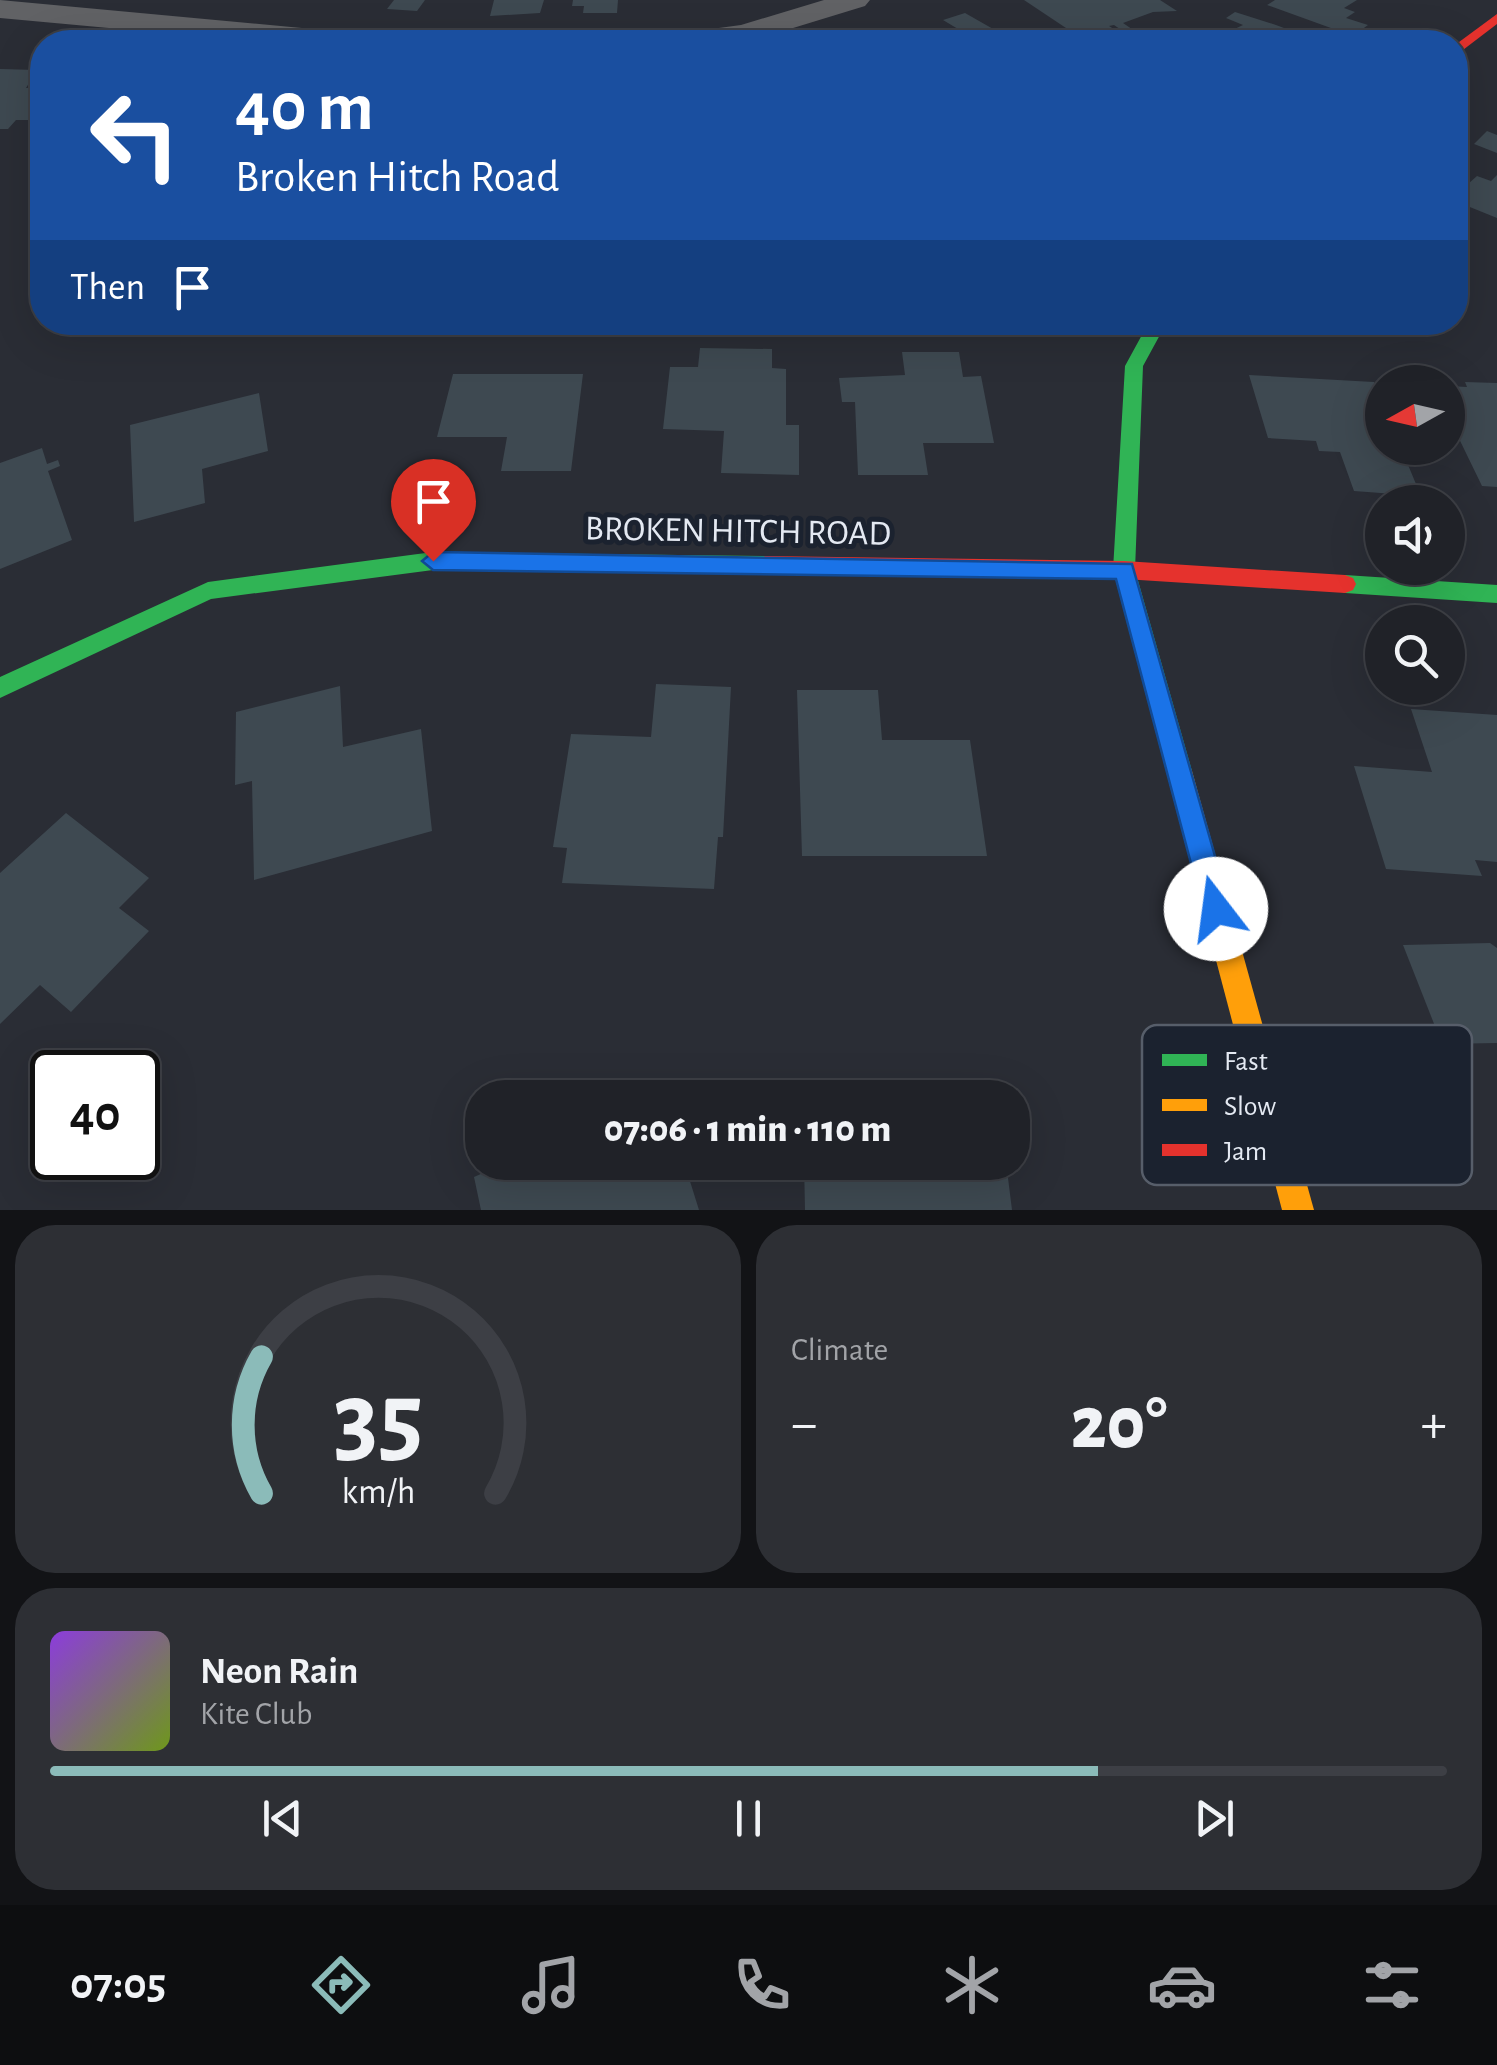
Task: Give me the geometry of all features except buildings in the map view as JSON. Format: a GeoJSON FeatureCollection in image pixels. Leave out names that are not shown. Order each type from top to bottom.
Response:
{"type":"FeatureCollection","features":[{"type":"Feature","properties":{"kind":"street"},"geometry":{"type":"LineString","coordinates":[[757,30],[855,0]]}},
{"type":"Feature","properties":{"kind":"street"},"geometry":{"type":"LineString","coordinates":[[0,9],[226,30]]}},
{"type":"Feature","properties":{"kind":"street"},"geometry":{"type":"LineString","coordinates":[[1468,41],[1497,18]]}},
{"type":"Feature","properties":{"kind":"street"},"geometry":{"type":"LineString","coordinates":[[1151,335],[1134,366],[1124,570],[1248,1025]]}},
{"type":"Feature","properties":{"kind":"street","name":"BROKEN HITCH ROAD"},"geometry":{"type":"LineString","coordinates":[[0,688],[208,591],[433,561],[1124,570],[1497,594]]}},
{"type":"Feature","properties":{"kind":"street"},"geometry":{"type":"LineString","coordinates":[[1291,1185],[1298,1210]]}},
{"type":"Feature","properties":{"kind":"traffic: fast"},"geometry":{"type":"LineString","coordinates":[[1151,335],[1134,366],[1124,570],[1179,771]]}},
{"type":"Feature","properties":{"kind":"traffic: fast"},"geometry":{"type":"LineString","coordinates":[[0,688],[208,591],[433,561],[765,565]]}},
{"type":"Feature","properties":{"kind":"traffic: fast"},"geometry":{"type":"LineString","coordinates":[[1345,584],[1497,594]]}},
{"type":"Feature","properties":{"kind":"traffic: slow"},"geometry":{"type":"LineString","coordinates":[[1179,771],[1248,1025]]}},
{"type":"Feature","properties":{"kind":"traffic: slow"},"geometry":{"type":"LineString","coordinates":[[1291,1185],[1298,1210]]}},
{"type":"Feature","properties":{"kind":"traffic: jam"},"geometry":{"type":"LineString","coordinates":[[1468,41],[1497,18]]}},
{"type":"Feature","properties":{"kind":"traffic: jam"},"geometry":{"type":"LineString","coordinates":[[765,565],[1124,570],[1345,584]]}},
{"type":"Feature","properties":{"kind":"route"},"geometry":{"type":"LineString","coordinates":[[433,561],[1124,570],[1216,909]]}}]}
